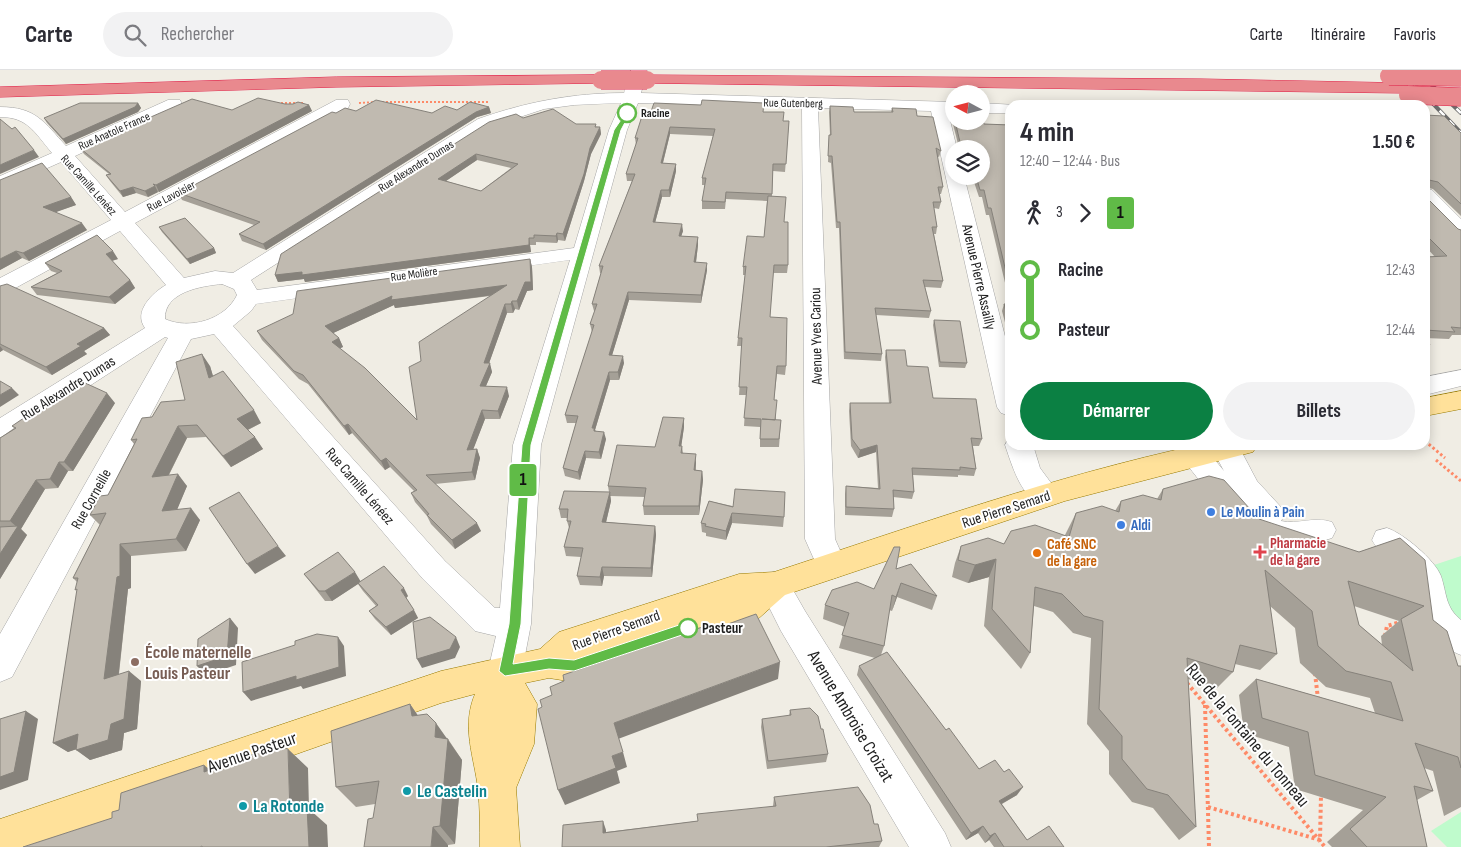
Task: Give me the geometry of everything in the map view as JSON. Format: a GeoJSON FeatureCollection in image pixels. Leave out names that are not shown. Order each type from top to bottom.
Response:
{"type":"FeatureCollection","features":[{"type":"Feature","properties":{"kind":"highway"},"geometry":{"type":"LineString","coordinates":[[0,81],[333,70]]}},
{"type":"Feature","properties":{"kind":"highway"},"geometry":{"type":"LineString","coordinates":[[1048,70],[1294,72],[1461,77]]}},
{"type":"Feature","properties":{"kind":"highway"},"geometry":{"type":"LineString","coordinates":[[0,92],[336,82],[601,80],[643,75],[786,80],[1354,87],[1386,94],[1461,89]]}},
{"type":"Feature","properties":{"kind":"highway"},"geometry":{"type":"LineString","coordinates":[[1406,92],[1461,97]]}},
{"type":"Feature","properties":{"kind":"main road"},"geometry":{"type":"LineString","coordinates":[[1430,406],[1461,400]]}},
{"type":"Feature","properties":{"kind":"main road","name":"Rue Pierre Semard"},"geometry":{"type":"LineString","coordinates":[[504,676],[549,663],[574,666],[748,608],[774,585],[1046,495],[1151,465],[1215,450]]}},
{"type":"Feature","properties":{"kind":"main road"},"geometry":{"type":"LineString","coordinates":[[500,847],[497,788],[516,744],[519,704],[504,676]]}},
{"type":"Feature","properties":{"kind":"main road","name":"Avenue Pasteur"},"geometry":{"type":"LineString","coordinates":[[0,839],[441,687],[504,676]]}},
{"type":"Feature","properties":{"kind":"street"},"geometry":{"type":"LineString","coordinates":[[618,130],[609,109],[620,70]]}},
{"type":"Feature","properties":{"kind":"street"},"geometry":{"type":"LineString","coordinates":[[504,676],[515,624],[527,445],[618,130],[643,75]]}},
{"type":"Feature","properties":{"kind":"street","name":"Rue Alexandre Dumas"},"geometry":{"type":"LineString","coordinates":[[0,431],[172,331],[218,324],[243,308],[243,289],[484,123],[512,111],[540,104],[574,99],[631,99]]}},
{"type":"Feature","properties":{"kind":"street","name":"Rue Gutenberg"},"geometry":{"type":"LineString","coordinates":[[631,99],[945,107]]}},
{"type":"Feature","properties":{"kind":"street","name":"Avenue Yves Cariou"},"geometry":{"type":"LineString","coordinates":[[810,103],[820,539],[832,566]]}},
{"type":"Feature","properties":{"kind":"street","name":"Rue Anatole France"},"geometry":{"type":"LineString","coordinates":[[0,183],[174,104]]}},
{"type":"Feature","properties":{"kind":"street","name":"Rue Lavoisier"},"geometry":{"type":"LineString","coordinates":[[0,287],[342,104]]}},
{"type":"Feature","properties":{"kind":"street"},"geometry":{"type":"LineString","coordinates":[[990,108],[1005,108]]}},
{"type":"Feature","properties":{"kind":"street","name":"Rue Camille Lénéez"},"geometry":{"type":"LineString","coordinates":[[7,112],[25,114],[32,120],[174,279],[178,287]]}},
{"type":"Feature","properties":{"kind":"street","name":"Avenue Pierre Assailly"},"geometry":{"type":"LineString","coordinates":[[957,185],[1005,386]]}},
{"type":"Feature","properties":{"kind":"street"},"geometry":{"type":"LineString","coordinates":[[1430,199],[1461,231]]}},
{"type":"Feature","properties":{"kind":"street","name":"Rue Molière"},"geometry":{"type":"LineString","coordinates":[[178,287],[210,278],[243,289],[556,255],[581,254]]}},
{"type":"Feature","properties":{"kind":"street"},"geometry":{"type":"LineString","coordinates":[[172,331],[153,323],[151,314],[156,305],[178,287]]}},
{"type":"Feature","properties":{"kind":"street","name":"Rue Camille Lénéez"},"geometry":{"type":"LineString","coordinates":[[218,324],[434,570],[487,621],[515,624]]}},
{"type":"Feature","properties":{"kind":"street","name":"Rue Corneille"},"geometry":{"type":"LineString","coordinates":[[0,666],[172,331]]}},
{"type":"Feature","properties":{"kind":"street"},"geometry":{"type":"LineString","coordinates":[[1430,385],[1461,378]]}},
{"type":"Feature","properties":{"kind":"street"},"geometry":{"type":"LineString","coordinates":[[1021,450],[1028,472],[1046,495]]}},
{"type":"Feature","properties":{"kind":"street"},"geometry":{"type":"LineString","coordinates":[[1195,455],[1238,507],[1252,519],[1274,532],[1288,535],[1311,531],[1282,523],[1260,505],[1247,489],[1232,450]]}},
{"type":"Feature","properties":{"kind":"street"},"geometry":{"type":"LineString","coordinates":[[1387,540],[1425,575],[1436,619],[1461,640]]}},
{"type":"Feature","properties":{"kind":"street","name":"Avenue Ambroise Croizat"},"geometry":{"type":"LineString","coordinates":[[774,585],[793,621],[931,847]]}},
{"type":"Feature","properties":{"kind":"path"},"geometry":{"type":"LineString","coordinates":[[1430,444],[1445,458]]}},
{"type":"Feature","properties":{"kind":"path"},"geometry":{"type":"LineString","coordinates":[[1436,460],[1461,481]]}},
{"type":"Feature","properties":{"kind":"path"},"geometry":{"type":"LineString","coordinates":[[1383,644],[1387,626],[1419,615],[1436,619]]}},
{"type":"Feature","properties":{"kind":"path"},"geometry":{"type":"LineString","coordinates":[[1314,664],[1318,701]]}},
{"type":"Feature","properties":{"kind":"path","name":"Rue de la Fontaine du Tonneau"},"geometry":{"type":"LineString","coordinates":[[1181,676],[1326,847]]}},
{"type":"Feature","properties":{"kind":"path"},"geometry":{"type":"LineString","coordinates":[[1205,704],[1209,847]]}},
{"type":"Feature","properties":{"kind":"path"},"geometry":{"type":"LineString","coordinates":[[1208,807],[1320,840],[1321,793]]}},
{"type":"Feature","properties":{"kind":"green space"},"geometry":{"type":"Polygon","coordinates":[[[1461,556],[1461,636],[1431,566],[1461,556]]]}},
{"type":"Feature","properties":{"kind":"green space"},"geometry":{"type":"Polygon","coordinates":[[[1461,812],[1461,847],[1447,847],[1431,831],[1461,812]]]}},
{"type":"Feature","properties":{"kind":"building"},"geometry":{"type":"Polygon","coordinates":[[[258,98],[285,104],[298,102],[309,105],[156,185],[153,184],[155,186],[145,191],[133,187],[120,191],[106,175],[111,174],[80,148],[192,99],[232,110],[258,98]]]}},
{"type":"Feature","properties":{"kind":"building"},"geometry":{"type":"Polygon","coordinates":[[[376,100],[432,113],[445,106],[457,110],[470,102],[489,107],[476,112],[263,244],[239,234],[260,222],[179,193],[332,112],[336,113],[345,108],[356,111],[376,100]]]}},
{"type":"Feature","properties":{"kind":"building"},"geometry":{"type":"Polygon","coordinates":[[[702,100],[764,103],[763,112],[784,112],[783,121],[789,121],[786,164],[773,164],[772,194],[726,192],[725,202],[702,201],[706,178],[702,178],[715,129],[670,127],[661,163],[676,164],[669,190],[661,190],[653,222],[682,224],[679,236],[698,237],[694,262],[707,263],[701,295],[628,292],[609,355],[623,356],[618,372],[609,372],[592,428],[594,428],[594,431],[604,432],[599,452],[585,451],[578,472],[563,468],[578,416],[565,415],[594,325],[590,324],[597,304],[592,304],[603,266],[599,266],[635,174],[626,174],[638,138],[635,138],[642,116],[649,117],[654,103],[701,105],[702,100]]]}},
{"type":"Feature","properties":{"kind":"building"},"geometry":{"type":"Polygon","coordinates":[[[80,103],[138,103],[135,107],[63,139],[44,118],[80,103]]]}},
{"type":"Feature","properties":{"kind":"building"},"geometry":{"type":"Polygon","coordinates":[[[830,106],[853,107],[854,112],[893,112],[892,108],[916,109],[917,116],[933,117],[941,151],[936,148],[943,187],[938,187],[941,202],[933,202],[937,227],[932,227],[943,281],[923,280],[931,311],[875,308],[882,354],[845,352],[840,222],[837,222],[832,156],[828,156],[829,135],[831,135],[830,106]]]}},
{"type":"Feature","properties":{"kind":"building"},"geometry":{"type":"Polygon","coordinates":[[[553,109],[576,124],[596,124],[595,127],[600,127],[590,148],[584,174],[563,234],[557,233],[556,236],[534,235],[534,238],[529,238],[529,245],[302,275],[302,272],[275,275],[281,254],[489,122],[516,114],[523,118],[553,109]],[[476,154],[438,179],[481,191],[518,164],[476,154]]]}},
{"type":"Feature","properties":{"kind":"building"},"geometry":{"type":"Polygon","coordinates":[[[1430,115],[1444,116],[1461,133],[1461,204],[1438,182],[1430,180],[1430,115]]]}},
{"type":"Feature","properties":{"kind":"building"},"geometry":{"type":"Polygon","coordinates":[[[0,119],[12,129],[15,127],[34,150],[0,165],[0,119]]]}},
{"type":"Feature","properties":{"kind":"building"},"geometry":{"type":"Polygon","coordinates":[[[990,124],[1005,125],[1005,268],[991,208],[988,208],[984,190],[980,190],[979,185],[990,185],[990,140],[960,140],[957,130],[990,130],[990,124]]]}},
{"type":"Feature","properties":{"kind":"building"},"geometry":{"type":"Polygon","coordinates":[[[42,163],[71,197],[43,207],[82,223],[23,253],[16,251],[0,259],[0,180],[42,163]]]}},
{"type":"Feature","properties":{"kind":"building"},"geometry":{"type":"Polygon","coordinates":[[[768,196],[786,197],[784,222],[788,222],[788,265],[774,265],[770,317],[787,318],[786,366],[777,366],[774,400],[777,400],[775,420],[781,420],[779,439],[760,439],[761,419],[744,418],[747,387],[739,387],[742,338],[738,338],[746,266],[743,267],[747,236],[764,237],[768,196]]]}},
{"type":"Feature","properties":{"kind":"building"},"geometry":{"type":"Polygon","coordinates":[[[1430,201],[1461,230],[1461,328],[1451,327],[1455,332],[1430,330],[1430,257],[1447,256],[1430,239],[1430,201]]]}},
{"type":"Feature","properties":{"kind":"building"},"geometry":{"type":"Polygon","coordinates":[[[185,218],[214,248],[187,259],[159,227],[185,218]]]}},
{"type":"Feature","properties":{"kind":"building"},"geometry":{"type":"Polygon","coordinates":[[[97,235],[113,251],[106,254],[130,280],[109,297],[31,287],[62,271],[45,263],[97,235]]]}},
{"type":"Feature","properties":{"kind":"building"},"geometry":{"type":"Polygon","coordinates":[[[530,259],[531,282],[525,282],[517,301],[505,304],[484,363],[490,363],[480,386],[507,387],[498,411],[482,410],[467,450],[477,449],[472,472],[426,475],[477,523],[452,540],[427,515],[429,514],[411,493],[417,490],[386,458],[381,461],[348,424],[344,426],[303,375],[294,371],[257,331],[293,314],[297,291],[530,259]],[[507,285],[391,300],[392,296],[325,326],[339,338],[332,342],[365,368],[417,420],[409,367],[421,361],[419,342],[507,285]]]}},
{"type":"Feature","properties":{"kind":"building"},"geometry":{"type":"Polygon","coordinates":[[[7,284],[104,328],[77,344],[81,346],[46,367],[0,344],[0,286],[7,284]]]}},
{"type":"Feature","properties":{"kind":"building"},"geometry":{"type":"Polygon","coordinates":[[[934,320],[960,321],[967,363],[940,362],[934,320]]]}},
{"type":"Feature","properties":{"kind":"building"},"geometry":{"type":"Polygon","coordinates":[[[886,350],[905,350],[907,366],[928,367],[933,398],[976,399],[982,439],[971,438],[976,469],[960,467],[960,470],[912,468],[914,492],[893,490],[894,509],[846,507],[846,486],[880,489],[877,445],[860,450],[852,439],[850,403],[891,403],[886,350]]]}},
{"type":"Feature","properties":{"kind":"building"},"geometry":{"type":"Polygon","coordinates":[[[202,354],[209,378],[223,371],[254,410],[237,419],[255,437],[223,456],[197,425],[178,426],[152,477],[178,474],[162,511],[191,508],[176,539],[120,544],[120,576],[117,577],[104,679],[129,671],[124,719],[111,724],[108,740],[76,750],[78,734],[53,743],[77,589],[75,590],[78,578],[73,578],[106,513],[90,515],[100,496],[108,495],[137,439],[131,440],[142,418],[152,417],[161,402],[185,400],[176,362],[202,354]]]}},
{"type":"Feature","properties":{"kind":"building"},"geometry":{"type":"Polygon","coordinates":[[[0,381],[12,388],[0,395],[0,381]]]}},
{"type":"Feature","properties":{"kind":"building"},"geometry":{"type":"Polygon","coordinates":[[[83,382],[107,393],[64,462],[59,462],[50,479],[36,480],[10,521],[0,521],[0,438],[16,428],[12,426],[46,403],[47,405],[83,382]]]}},
{"type":"Feature","properties":{"kind":"building"},"geometry":{"type":"Polygon","coordinates":[[[663,417],[684,418],[679,446],[682,446],[681,453],[696,454],[694,470],[702,471],[699,506],[643,506],[646,488],[608,486],[617,445],[655,447],[663,417]]]}},
{"type":"Feature","properties":{"kind":"building"},"geometry":{"type":"Polygon","coordinates":[[[1209,476],[1224,480],[1259,519],[1359,552],[1400,538],[1425,560],[1433,620],[1447,631],[1458,666],[1461,666],[1461,768],[1458,757],[1415,743],[1433,791],[1414,786],[1427,847],[1367,847],[1350,829],[1386,797],[1315,775],[1308,732],[1262,718],[1256,679],[1403,721],[1391,682],[1346,671],[1318,646],[1312,611],[1265,570],[1277,654],[1240,645],[1233,672],[1187,658],[1196,827],[1168,795],[1147,789],[1122,759],[1122,736],[1099,709],[1103,621],[1084,616],[1062,594],[1035,587],[1030,653],[992,609],[996,559],[975,565],[958,560],[961,546],[988,538],[1004,544],[1011,531],[1035,525],[1069,537],[1076,513],[1102,506],[1119,512],[1121,501],[1143,495],[1161,500],[1163,489],[1209,476]],[[1348,581],[1359,625],[1413,671],[1401,619],[1424,606],[1348,581]]]}},
{"type":"Feature","properties":{"kind":"building"},"geometry":{"type":"Polygon","coordinates":[[[735,489],[785,492],[784,517],[732,513],[726,531],[705,526],[706,524],[701,523],[709,501],[733,507],[735,489]]]}},
{"type":"Feature","properties":{"kind":"building"},"geometry":{"type":"Polygon","coordinates":[[[564,491],[610,492],[602,522],[655,526],[651,568],[602,567],[600,577],[577,576],[583,548],[564,547],[571,521],[567,521],[568,509],[559,509],[564,491]]]}},
{"type":"Feature","properties":{"kind":"building"},"geometry":{"type":"Polygon","coordinates":[[[239,492],[278,546],[247,564],[209,508],[239,492]]]}},
{"type":"Feature","properties":{"kind":"building"},"geometry":{"type":"Polygon","coordinates":[[[18,526],[0,554],[0,527],[18,526]]]}},
{"type":"Feature","properties":{"kind":"building"},"geometry":{"type":"Polygon","coordinates":[[[894,547],[900,547],[896,569],[911,564],[937,596],[901,583],[896,597],[892,595],[884,646],[842,635],[849,613],[825,605],[832,590],[857,582],[874,589],[894,547]]]}},
{"type":"Feature","properties":{"kind":"building"},"geometry":{"type":"Polygon","coordinates":[[[338,552],[355,572],[325,591],[319,591],[304,574],[338,552]]]}},
{"type":"Feature","properties":{"kind":"building"},"geometry":{"type":"Polygon","coordinates":[[[384,566],[404,588],[401,590],[414,610],[386,627],[369,611],[378,605],[358,583],[384,566]]]}},
{"type":"Feature","properties":{"kind":"building"},"geometry":{"type":"Polygon","coordinates":[[[756,614],[780,662],[614,723],[623,752],[612,756],[616,768],[558,790],[538,709],[542,707],[540,700],[552,695],[550,687],[564,681],[563,675],[711,624],[714,629],[756,614]]]}},
{"type":"Feature","properties":{"kind":"building"},"geometry":{"type":"Polygon","coordinates":[[[430,617],[456,637],[450,649],[417,659],[413,622],[430,617]]]}},
{"type":"Feature","properties":{"kind":"building"},"geometry":{"type":"Polygon","coordinates":[[[230,618],[227,656],[197,666],[198,639],[230,618]]]}},
{"type":"Feature","properties":{"kind":"building"},"geometry":{"type":"Polygon","coordinates":[[[317,634],[338,637],[339,667],[296,680],[296,676],[243,692],[242,662],[295,645],[295,641],[317,634]]]}},
{"type":"Feature","properties":{"kind":"building"},"geometry":{"type":"Polygon","coordinates":[[[887,652],[946,730],[949,728],[979,769],[995,760],[1004,772],[1009,769],[1023,787],[999,801],[1027,840],[1049,826],[1064,847],[1004,847],[995,833],[990,836],[983,826],[971,833],[859,666],[887,652]]]}},
{"type":"Feature","properties":{"kind":"building","name":"Le Castelin"},"geometry":{"type":"Polygon","coordinates":[[[410,704],[412,716],[427,714],[436,723],[435,737],[448,739],[440,826],[433,827],[431,847],[364,847],[368,819],[373,818],[379,781],[336,787],[331,731],[410,704]]]}},
{"type":"Feature","properties":{"kind":"building"},"geometry":{"type":"Polygon","coordinates":[[[810,708],[818,716],[821,729],[823,729],[828,754],[768,761],[762,719],[791,715],[790,710],[810,708]]]}},
{"type":"Feature","properties":{"kind":"building"},"geometry":{"type":"Polygon","coordinates":[[[26,711],[14,772],[0,777],[0,719],[26,711]]]}},
{"type":"Feature","properties":{"kind":"building"},"geometry":{"type":"Polygon","coordinates":[[[276,746],[288,749],[290,814],[307,807],[309,847],[23,847],[112,818],[112,812],[119,810],[121,793],[204,765],[204,772],[276,746]]]}},
{"type":"Feature","properties":{"kind":"building"},"geometry":{"type":"Polygon","coordinates":[[[858,787],[870,805],[874,824],[878,824],[882,841],[826,847],[562,847],[563,825],[603,821],[603,833],[698,821],[697,814],[776,806],[774,797],[858,787]]]}},
{"type":"Feature","properties":{"kind":"railway"},"geometry":{"type":"LineString","coordinates":[[1401,70],[1430,100]]}},
{"type":"Feature","properties":{"kind":"railway"},"geometry":{"type":"LineString","coordinates":[[1416,70],[1461,113]]}},
{"type":"Feature","properties":{"kind":"railway"},"geometry":{"type":"LineString","coordinates":[[1453,70],[1461,77]]}},
{"type":"Feature","properties":{"kind":"railway"},"geometry":{"type":"LineString","coordinates":[[1430,100],[1461,133]]}},
{"type":"Feature","properties":{"kind":"bus line","name":"1"},"geometry":{"type":"LineString","coordinates":[[627,113],[618,130],[527,445],[524,462],[515,624],[505,671],[549,663],[574,666],[688,628]]}},
{"type":"Feature","properties":{"kind":"place","name":"Racine"},"geometry":{"type":"Point","coordinates":[627,113]}},
{"type":"Feature","properties":{"kind":"place","name":"Le Moulin à Pain"},"geometry":{"type":"Point","coordinates":[1211,512]}},
{"type":"Feature","properties":{"kind":"place","name":"Aldi"},"geometry":{"type":"Point","coordinates":[1121,525]}},
{"type":"Feature","properties":{"kind":"place","name":"Pharmacie de la gare"},"geometry":{"type":"Point","coordinates":[1260,552]}},
{"type":"Feature","properties":{"kind":"place","name":"Café SNC de la gare"},"geometry":{"type":"Point","coordinates":[1037,553]}},
{"type":"Feature","properties":{"kind":"place","name":"Pasteur"},"geometry":{"type":"Point","coordinates":[688,628]}},
{"type":"Feature","properties":{"kind":"place","name":"École maternelle Louis Pasteur"},"geometry":{"type":"Point","coordinates":[135,662]}},
{"type":"Feature","properties":{"kind":"place","name":"Le Castelin"},"geometry":{"type":"Point","coordinates":[407,791]}},
{"type":"Feature","properties":{"kind":"place","name":"La Rotonde"},"geometry":{"type":"Point","coordinates":[243,806]}}]}
